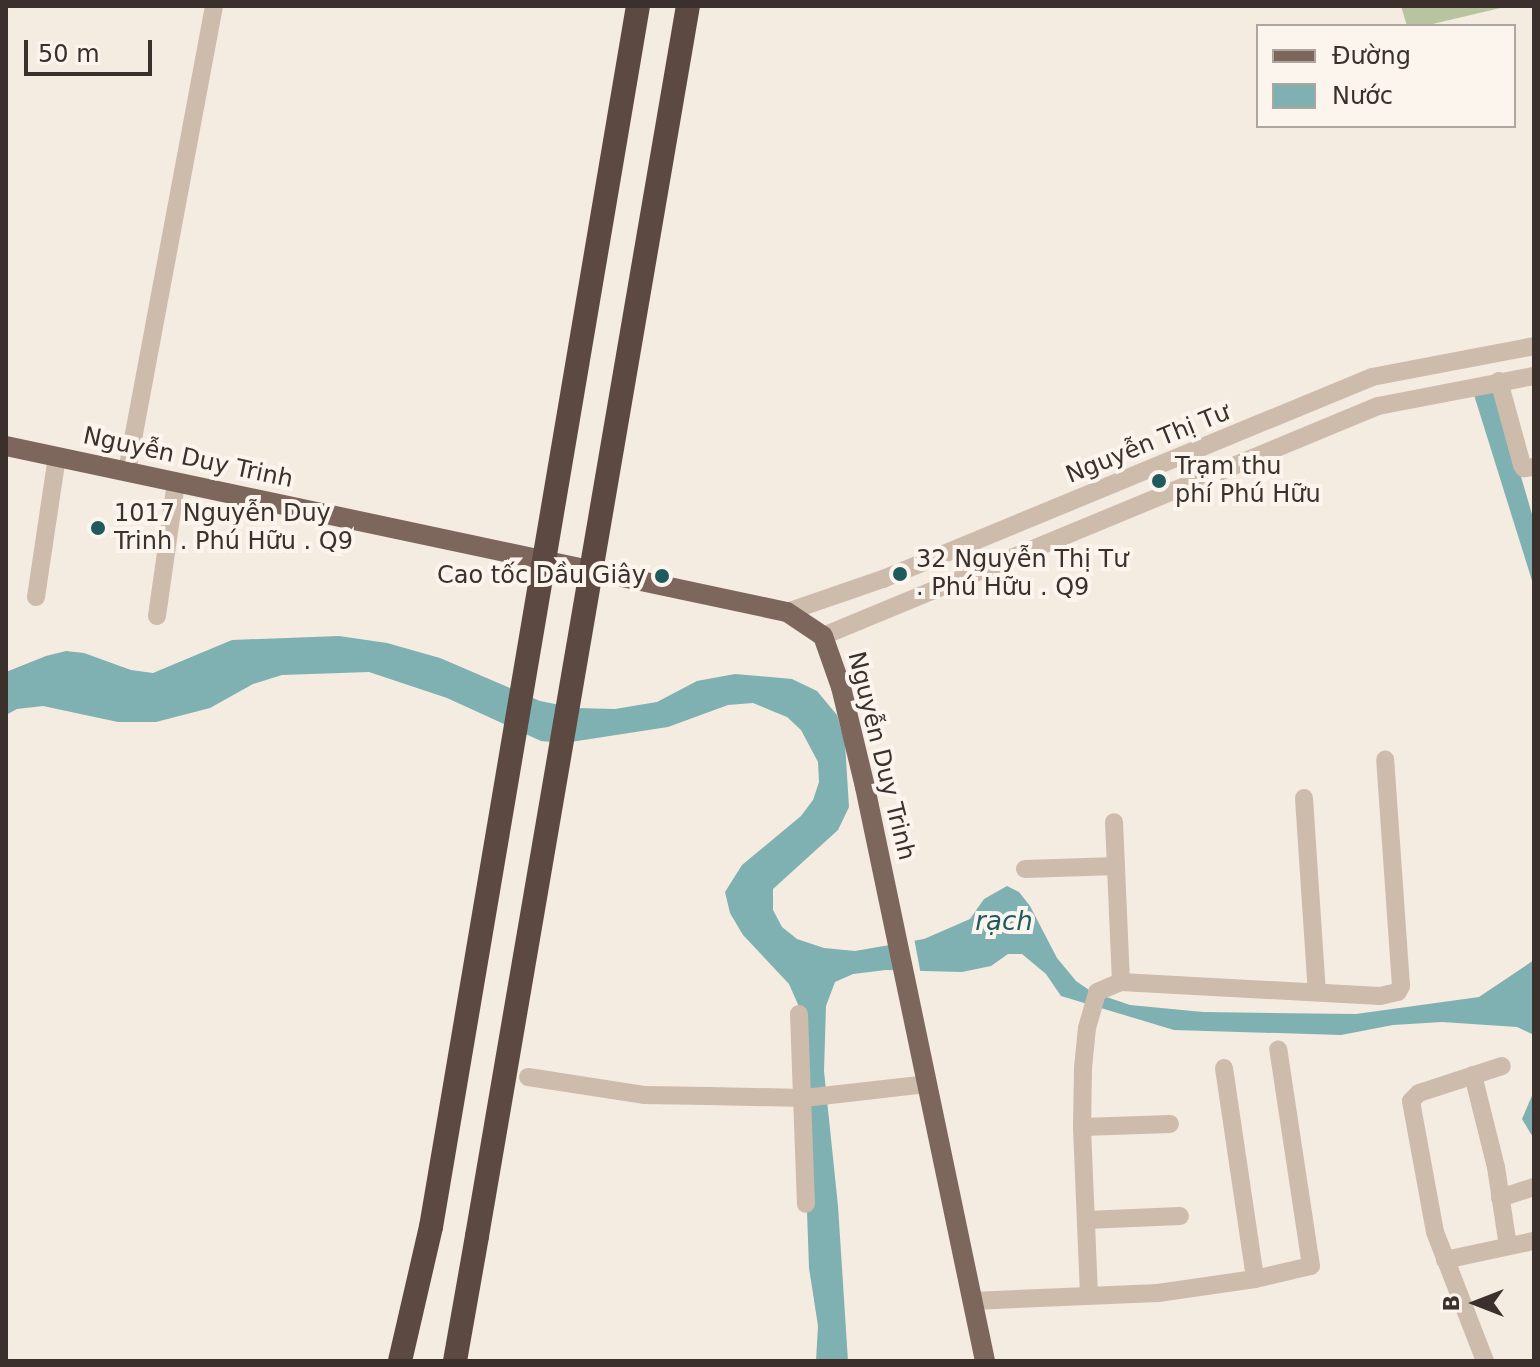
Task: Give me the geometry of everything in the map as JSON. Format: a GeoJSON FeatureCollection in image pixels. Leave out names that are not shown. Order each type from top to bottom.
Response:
{"type":"FeatureCollection","features":[{"type":"Feature","properties":{"kind":"highway"},"geometry":{"type":"LineString","coordinates":[[408,1361],[638,6]]}},
{"type":"Feature","properties":{"kind":"highway"},"geometry":{"type":"LineString","coordinates":[[456,1361],[688,6]]}},
{"type":"Feature","properties":{"kind":"highway"},"geometry":{"type":"LineString","coordinates":[[400,1361],[431,1227]]}},
{"type":"Feature","properties":{"kind":"main road","name":"Nguyễn Duy Trinh"},"geometry":{"type":"LineString","coordinates":[[6,446],[787,612],[823,636],[844,701],[926,1084]]}},
{"type":"Feature","properties":{"kind":"main road"},"geometry":{"type":"LineString","coordinates":[[926,1084],[985,1361]]}},
{"type":"Feature","properties":{"kind":"street"},"geometry":{"type":"LineString","coordinates":[[127,471],[214,6]]}},
{"type":"Feature","properties":{"kind":"street","name":"Nguyễn Thị Tư"},"geometry":{"type":"LineString","coordinates":[[787,612],[883,579],[1372,377],[1534,346]]}},
{"type":"Feature","properties":{"kind":"street"},"geometry":{"type":"LineString","coordinates":[[823,636],[1378,406],[1534,376]]}},
{"type":"Feature","properties":{"kind":"street"},"geometry":{"type":"LineString","coordinates":[[1499,381],[1522,465],[1524,468],[1534,467]]}},
{"type":"Feature","properties":{"kind":"street"},"geometry":{"type":"LineString","coordinates":[[36,597],[57,457]]}},
{"type":"Feature","properties":{"kind":"street"},"geometry":{"type":"LineString","coordinates":[[157,616],[176,482]]}},
{"type":"Feature","properties":{"kind":"street"},"geometry":{"type":"LineString","coordinates":[[1089,1295],[1082,1127],[1087,1028],[1097,992],[1121,982],[1390,996],[1401,986],[1385,760]]}},
{"type":"Feature","properties":{"kind":"street"},"geometry":{"type":"LineString","coordinates":[[1304,798],[1317,992]]}},
{"type":"Feature","properties":{"kind":"street"},"geometry":{"type":"LineString","coordinates":[[1114,822],[1121,982]]}},
{"type":"Feature","properties":{"kind":"street"},"geometry":{"type":"LineString","coordinates":[[1025,869],[1116,866]]}},
{"type":"Feature","properties":{"kind":"street"},"geometry":{"type":"LineString","coordinates":[[799,1014],[806,1204]]}},
{"type":"Feature","properties":{"kind":"street"},"geometry":{"type":"LineString","coordinates":[[972,1301],[1158,1293],[1255,1279],[1311,1266],[1278,1049]]}},
{"type":"Feature","properties":{"kind":"street"},"geometry":{"type":"LineString","coordinates":[[1485,1361],[1445,1260],[1426,1192],[1411,1101],[1419,1093],[1502,1066]]}},
{"type":"Feature","properties":{"kind":"street"},"geometry":{"type":"LineString","coordinates":[[1224,1068],[1255,1279]]}},
{"type":"Feature","properties":{"kind":"street"},"geometry":{"type":"LineString","coordinates":[[1473,1075],[1508,1246]]}},
{"type":"Feature","properties":{"kind":"street"},"geometry":{"type":"LineString","coordinates":[[528,1077],[644,1095],[803,1098],[926,1084]]}},
{"type":"Feature","properties":{"kind":"street"},"geometry":{"type":"LineString","coordinates":[[1082,1127],[1170,1124]]}},
{"type":"Feature","properties":{"kind":"street"},"geometry":{"type":"LineString","coordinates":[[1500,1198],[1534,1187]]}},
{"type":"Feature","properties":{"kind":"street"},"geometry":{"type":"LineString","coordinates":[[1086,1220],[1180,1216]]}},
{"type":"Feature","properties":{"kind":"street"},"geometry":{"type":"LineString","coordinates":[[1445,1260],[1534,1241]]}},
{"type":"Feature","properties":{"kind":"green space"},"geometry":{"type":"Polygon","coordinates":[[[1401,6],[1509,6],[1432,24],[1406,24],[1401,6]]]}},
{"type":"Feature","properties":{"kind":"water"},"geometry":{"type":"Polygon","coordinates":[[[1495,388],[1534,521],[1534,587],[1474,395],[1495,388]]]}},
{"type":"Feature","properties":{"kind":"water","name":"rạch"},"geometry":{"type":"Polygon","coordinates":[[[339,636],[387,643],[440,658],[540,701],[575,708],[615,709],[657,702],[697,681],[735,674],[792,679],[817,691],[837,715],[845,743],[849,807],[838,830],[773,889],[773,910],[782,927],[797,939],[824,948],[855,951],[924,939],[970,919],[984,899],[1007,886],[1019,892],[1030,906],[1057,958],[1076,981],[1092,992],[1130,1005],[1203,1012],[1356,1014],[1479,997],[1534,960],[1534,1035],[1517,1027],[1442,1022],[1393,1025],[1341,1035],[1174,1030],[1061,996],[1046,974],[1022,954],[1008,954],[991,966],[962,972],[886,970],[853,974],[835,982],[826,1006],[824,1071],[838,1206],[848,1361],[816,1361],[818,1326],[809,1268],[800,1009],[789,984],[743,935],[730,913],[725,892],[742,865],[801,816],[813,800],[819,782],[818,762],[801,730],[787,717],[753,703],[728,705],[668,727],[564,743],[541,741],[447,698],[369,672],[282,675],[253,684],[210,708],[156,722],[118,722],[43,706],[17,709],[6,715],[6,672],[66,651],[84,653],[131,670],[153,673],[232,640],[339,636]]]}},
{"type":"Feature","properties":{"kind":"water"},"geometry":{"type":"Polygon","coordinates":[[[1534,1091],[1534,1139],[1522,1119],[1534,1091]]]}},
{"type":"Feature","properties":{"kind":"pier"},"geometry":{"type":"Polygon","coordinates":[[[914,938],[921,975],[899,974],[893,942],[914,938]]]}},
{"type":"Feature","properties":{"kind":"place","name":"Trạm thu phí Phú Hữu"},"geometry":{"type":"Point","coordinates":[1159,481]}},
{"type":"Feature","properties":{"kind":"place","name":"1017 Nguyễn Duy Trinh . Phú Hữu . Q9"},"geometry":{"type":"Point","coordinates":[98,528]}},
{"type":"Feature","properties":{"kind":"place","name":"32 Nguyễn Thị Tư . Phú Hữu . Q9"},"geometry":{"type":"Point","coordinates":[900,574]}},
{"type":"Feature","properties":{"kind":"place","name":"Cao tốc Dầu Giây"},"geometry":{"type":"Point","coordinates":[662,576]}}]}
